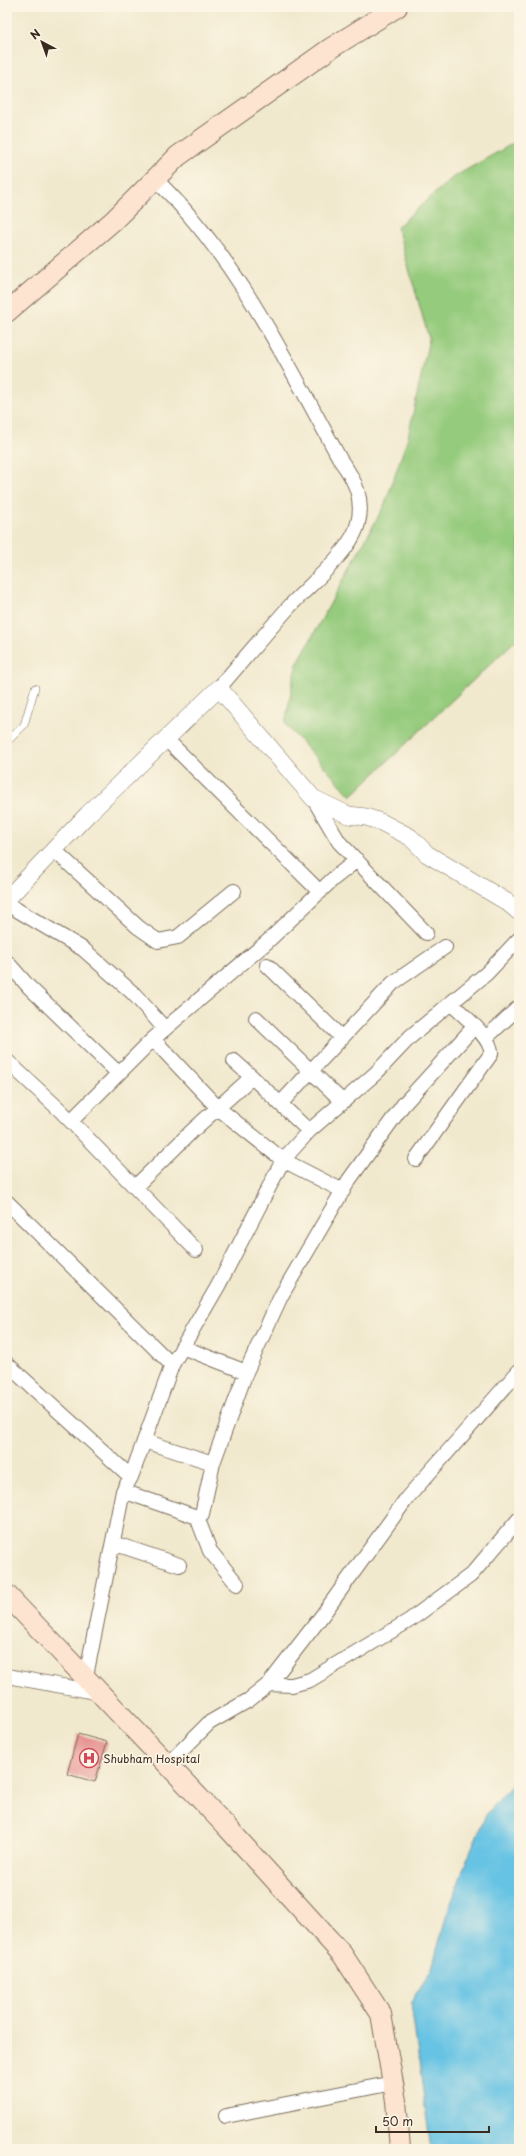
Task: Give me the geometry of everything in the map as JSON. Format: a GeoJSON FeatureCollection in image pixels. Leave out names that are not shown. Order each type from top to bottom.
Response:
{"type":"FeatureCollection","features":[{"type":"Feature","properties":{"kind":"main road"},"geometry":{"type":"LineString","coordinates":[[7,312],[114,220],[178,156],[331,48],[397,7]]}},
{"type":"Feature","properties":{"kind":"main road"},"geometry":{"type":"LineString","coordinates":[[7,1595],[86,1676],[342,1954],[381,2014],[393,2083],[400,2149]]}},
{"type":"Feature","properties":{"kind":"street"},"geometry":{"type":"LineString","coordinates":[[7,899],[88,814],[219,688],[291,606],[313,585],[351,539],[358,523],[360,497],[351,474],[341,461],[250,297],[180,203],[155,179]]}},
{"type":"Feature","properties":{"kind":"street"},"geometry":{"type":"LineString","coordinates":[[219,688],[313,798],[332,832],[426,933]]}},
{"type":"Feature","properties":{"kind":"street"},"geometry":{"type":"LineString","coordinates":[[166,739],[320,892]]}},
{"type":"Feature","properties":{"kind":"street"},"geometry":{"type":"LineString","coordinates":[[313,798],[348,815],[366,817],[381,822],[410,837],[427,854],[507,902],[519,912]]}},
{"type":"Feature","properties":{"kind":"street"},"geometry":{"type":"LineString","coordinates":[[54,850],[138,927],[158,941],[166,941],[178,937],[234,891]]}},
{"type":"Feature","properties":{"kind":"street"},"geometry":{"type":"LineString","coordinates":[[70,1121],[153,1039],[267,942],[320,892],[357,860]]}},
{"type":"Feature","properties":{"kind":"street"},"geometry":{"type":"LineString","coordinates":[[7,904],[83,949],[134,994],[165,1029]]}},
{"type":"Feature","properties":{"kind":"street"},"geometry":{"type":"LineString","coordinates":[[86,1676],[123,1492],[131,1477],[172,1365],[263,1202],[283,1160],[308,1131],[376,1073],[410,1037],[487,973],[519,939]]}},
{"type":"Feature","properties":{"kind":"street"},"geometry":{"type":"LineString","coordinates":[[280,1104],[393,983],[445,947]]}},
{"type":"Feature","properties":{"kind":"street"},"geometry":{"type":"LineString","coordinates":[[7,962],[29,987],[118,1074]]}},
{"type":"Feature","properties":{"kind":"street"},"geometry":{"type":"LineString","coordinates":[[267,965],[342,1038]]}},
{"type":"Feature","properties":{"kind":"street"},"geometry":{"type":"LineString","coordinates":[[416,1158],[488,1061],[492,1046],[487,1037],[474,1027],[451,1003]]}},
{"type":"Feature","properties":{"kind":"street"},"geometry":{"type":"LineString","coordinates":[[487,1037],[519,1006]]}},
{"type":"Feature","properties":{"kind":"street"},"geometry":{"type":"LineString","coordinates":[[256,1018],[310,1072],[343,1102]]}},
{"type":"Feature","properties":{"kind":"street"},"geometry":{"type":"LineString","coordinates":[[197,1517],[202,1514],[214,1463],[246,1372],[281,1296],[343,1192],[403,1105],[474,1027]]}},
{"type":"Feature","properties":{"kind":"street"},"geometry":{"type":"LineString","coordinates":[[153,1039],[218,1108],[283,1160],[343,1192]]}},
{"type":"Feature","properties":{"kind":"street"},"geometry":{"type":"LineString","coordinates":[[7,1061],[70,1121],[196,1250]]}},
{"type":"Feature","properties":{"kind":"street"},"geometry":{"type":"LineString","coordinates":[[234,1061],[308,1131]]}},
{"type":"Feature","properties":{"kind":"street"},"geometry":{"type":"LineString","coordinates":[[140,1192],[218,1108],[252,1077]]}},
{"type":"Feature","properties":{"kind":"street"},"geometry":{"type":"LineString","coordinates":[[7,1202],[172,1365]]}},
{"type":"Feature","properties":{"kind":"street"},"geometry":{"type":"LineString","coordinates":[[182,1347],[246,1372]]}},
{"type":"Feature","properties":{"kind":"street"},"geometry":{"type":"LineString","coordinates":[[11,1368],[131,1477]]}},
{"type":"Feature","properties":{"kind":"street"},"geometry":{"type":"LineString","coordinates":[[168,1764],[209,1723],[249,1700],[269,1684],[326,1610],[407,1498],[519,1371]]}},
{"type":"Feature","properties":{"kind":"street"},"geometry":{"type":"LineString","coordinates":[[144,1441],[214,1463]]}},
{"type":"Feature","properties":{"kind":"street"},"geometry":{"type":"LineString","coordinates":[[123,1492],[197,1517]]}},
{"type":"Feature","properties":{"kind":"street"},"geometry":{"type":"LineString","coordinates":[[197,1517],[210,1552],[237,1584]]}},
{"type":"Feature","properties":{"kind":"street"},"geometry":{"type":"LineString","coordinates":[[269,1684],[292,1684],[310,1680],[410,1620],[471,1575],[519,1519]]}},
{"type":"Feature","properties":{"kind":"street"},"geometry":{"type":"LineString","coordinates":[[113,1543],[179,1565]]}},
{"type":"Feature","properties":{"kind":"street"},"geometry":{"type":"LineString","coordinates":[[7,1676],[102,1694]]}},
{"type":"Feature","properties":{"kind":"street"},"geometry":{"type":"LineString","coordinates":[[226,2116],[393,2083]]}},
{"type":"Feature","properties":{"kind":"lane"},"geometry":{"type":"LineString","coordinates":[[7,742],[24,725],[35,688]]}},
{"type":"Feature","properties":{"kind":"green space"},"geometry":{"type":"Polygon","coordinates":[[[519,140],[519,637],[351,796],[285,724],[296,666],[385,504],[408,437],[429,339],[397,227],[452,178],[519,140]]]}},
{"type":"Feature","properties":{"kind":"water"},"geometry":{"type":"Polygon","coordinates":[[[519,1776],[519,2149],[431,2149],[411,2004],[432,1968],[446,1917],[467,1859],[486,1815],[519,1776]]]}},
{"type":"Feature","properties":{"kind":"building"},"geometry":{"type":"Polygon","coordinates":[[[78,1734],[107,1742],[95,1782],[67,1774],[78,1734]]]}},
{"type":"Feature","properties":{"kind":"place","name":"Shubham Hospital"},"geometry":{"type":"Point","coordinates":[89,1758]}}]}
